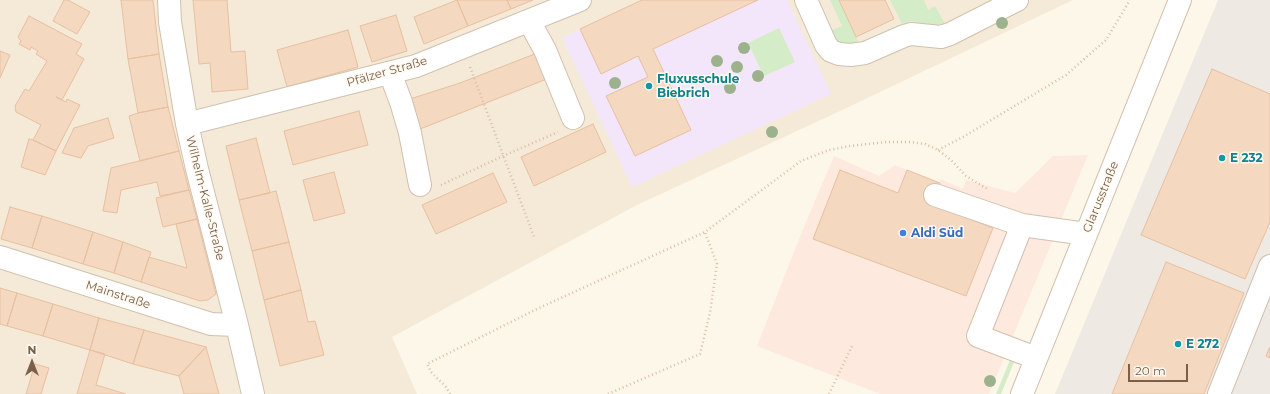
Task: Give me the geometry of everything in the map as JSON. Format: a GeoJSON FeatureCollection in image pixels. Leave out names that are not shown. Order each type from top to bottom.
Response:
{"type":"FeatureCollection","features":[{"type":"Feature","properties":{"kind":"street","name":"Wilhelm-Kalle-Straße"},"geometry":{"type":"LineString","coordinates":[[169,0],[171,30],[187,124],[254,394]]}},
{"type":"Feature","properties":{"kind":"street","name":"Pfälzer Straße"},"geometry":{"type":"LineString","coordinates":[[187,124],[416,66],[580,0]]}},
{"type":"Feature","properties":{"kind":"street"},"geometry":{"type":"LineString","coordinates":[[806,0],[826,45],[831,51],[839,54],[851,55],[865,53],[911,34],[941,36],[950,34],[1017,0]]}},
{"type":"Feature","properties":{"kind":"street","name":"Glarusstraße"},"geometry":{"type":"LineString","coordinates":[[1022,394],[1180,0]]}},
{"type":"Feature","properties":{"kind":"street"},"geometry":{"type":"LineString","coordinates":[[529,21],[546,50],[573,118]]}},
{"type":"Feature","properties":{"kind":"street"},"geometry":{"type":"LineString","coordinates":[[390,73],[401,102],[410,133],[420,185]]}},
{"type":"Feature","properties":{"kind":"street"},"geometry":{"type":"LineString","coordinates":[[935,195],[1022,225],[1086,234]]}},
{"type":"Feature","properties":{"kind":"street"},"geometry":{"type":"LineString","coordinates":[[1022,225],[978,336],[1036,358]]}},
{"type":"Feature","properties":{"kind":"street","name":"Mainstraße"},"geometry":{"type":"LineString","coordinates":[[0,257],[211,324],[237,325]]}},
{"type":"Feature","properties":{"kind":"street"},"geometry":{"type":"LineString","coordinates":[[1219,394],[1270,266]]}},
{"type":"Feature","properties":{"kind":"path"},"geometry":{"type":"LineString","coordinates":[[938,150],[963,137],[1066,75],[1106,40],[1130,0]]}},
{"type":"Feature","properties":{"kind":"path"},"geometry":{"type":"LineString","coordinates":[[474,78],[534,237]]}},
{"type":"Feature","properties":{"kind":"path"},"geometry":{"type":"LineString","coordinates":[[420,185],[422,194],[576,124],[573,118]]}},
{"type":"Feature","properties":{"kind":"path"},"geometry":{"type":"LineString","coordinates":[[450,394],[446,387],[431,372],[427,364],[539,308],[705,232],[800,161],[829,150],[886,142],[910,142],[925,144],[938,150],[952,160],[966,176],[994,192]]}},
{"type":"Feature","properties":{"kind":"path"},"geometry":{"type":"LineString","coordinates":[[608,394],[700,354],[710,313],[717,264],[705,232]]}},
{"type":"Feature","properties":{"kind":"path"},"geometry":{"type":"LineString","coordinates":[[829,394],[852,346]]}},
{"type":"Feature","properties":{"kind":"shaded area"},"geometry":{"type":"Polygon","coordinates":[[[0,0],[1073,0],[838,112],[637,205],[392,337],[417,394],[0,394],[0,0]]]}},
{"type":"Feature","properties":{"kind":"shaded area"},"geometry":{"type":"Polygon","coordinates":[[[642,0],[787,0],[831,94],[632,187],[562,38],[642,0]]]}},
{"type":"Feature","properties":{"kind":"shaded area"},"geometry":{"type":"Polygon","coordinates":[[[1218,0],[1270,0],[1270,394],[1055,394],[1218,0]]]}},
{"type":"Feature","properties":{"kind":"shaded area"},"geometry":{"type":"Polygon","coordinates":[[[1088,155],[989,394],[880,394],[757,346],[801,234],[834,156],[879,176],[895,165],[939,183],[941,179],[963,189],[966,180],[1015,193],[1053,156],[1088,155]]]}},
{"type":"Feature","properties":{"kind":"green space"},"geometry":{"type":"Polygon","coordinates":[[[830,0],[839,0],[859,43],[851,46],[840,44],[833,38],[830,31],[842,26],[830,0]]]}},
{"type":"Feature","properties":{"kind":"green space"},"geometry":{"type":"Polygon","coordinates":[[[890,0],[924,0],[928,10],[935,6],[945,24],[939,27],[911,21],[902,24],[890,0]]]}},
{"type":"Feature","properties":{"kind":"green space"},"geometry":{"type":"Polygon","coordinates":[[[779,28],[795,62],[764,76],[748,43],[779,28]]]}},
{"type":"Feature","properties":{"kind":"green space"},"geometry":{"type":"Polygon","coordinates":[[[1010,360],[1014,362],[1001,394],[996,394],[1010,360]]]}},
{"type":"Feature","properties":{"kind":"building"},"geometry":{"type":"Polygon","coordinates":[[[64,0],[68,0],[90,12],[77,34],[53,21],[64,0]]]}},
{"type":"Feature","properties":{"kind":"building"},"geometry":{"type":"Polygon","coordinates":[[[121,0],[153,0],[159,54],[128,59],[121,0]]]}},
{"type":"Feature","properties":{"kind":"building"},"geometry":{"type":"Polygon","coordinates":[[[193,0],[227,0],[231,52],[245,51],[248,89],[212,92],[210,63],[199,64],[193,0]]]}},
{"type":"Feature","properties":{"kind":"building"},"geometry":{"type":"Polygon","coordinates":[[[457,0],[468,26],[424,44],[414,17],[457,0]]]}},
{"type":"Feature","properties":{"kind":"building"},"geometry":{"type":"Polygon","coordinates":[[[457,0],[507,0],[511,9],[468,26],[457,0]]]}},
{"type":"Feature","properties":{"kind":"building"},"geometry":{"type":"Polygon","coordinates":[[[507,0],[533,0],[511,9],[507,0]]]}},
{"type":"Feature","properties":{"kind":"building","name":"Fluxusschule Biebrich"},"geometry":{"type":"Polygon","coordinates":[[[642,0],[758,0],[653,49],[691,130],[635,156],[606,96],[648,77],[638,56],[601,74],[580,29],[642,0]]]}},
{"type":"Feature","properties":{"kind":"building"},"geometry":{"type":"Polygon","coordinates":[[[839,0],[885,0],[894,19],[856,37],[839,0]]]}},
{"type":"Feature","properties":{"kind":"building"},"geometry":{"type":"Polygon","coordinates":[[[396,15],[407,51],[372,62],[360,26],[396,15]]]}},
{"type":"Feature","properties":{"kind":"building"},"geometry":{"type":"Polygon","coordinates":[[[29,16],[82,44],[76,54],[84,59],[62,100],[66,102],[67,99],[80,105],[56,151],[33,140],[41,125],[16,112],[15,106],[25,89],[29,91],[47,61],[36,54],[38,51],[31,47],[30,50],[19,44],[21,41],[18,37],[29,16]]]}},
{"type":"Feature","properties":{"kind":"building"},"geometry":{"type":"Polygon","coordinates":[[[348,30],[358,67],[287,87],[277,50],[348,30]]]}},
{"type":"Feature","properties":{"kind":"building"},"geometry":{"type":"Polygon","coordinates":[[[545,50],[557,75],[410,133],[410,99],[460,83],[545,50]]]}},
{"type":"Feature","properties":{"kind":"building"},"geometry":{"type":"Polygon","coordinates":[[[0,51],[10,55],[0,78],[0,51]]]}},
{"type":"Feature","properties":{"kind":"building"},"geometry":{"type":"Polygon","coordinates":[[[159,54],[168,107],[138,113],[128,59],[159,54]]]}},
{"type":"Feature","properties":{"kind":"building","name":"E 232"},"geometry":{"type":"Polygon","coordinates":[[[1212,69],[1270,94],[1270,222],[1245,279],[1141,235],[1212,69]]]}},
{"type":"Feature","properties":{"kind":"building"},"geometry":{"type":"Polygon","coordinates":[[[168,107],[179,151],[140,161],[129,116],[168,107]]]}},
{"type":"Feature","properties":{"kind":"building"},"geometry":{"type":"Polygon","coordinates":[[[359,111],[368,145],[293,165],[284,131],[359,111]]]}},
{"type":"Feature","properties":{"kind":"building"},"geometry":{"type":"Polygon","coordinates":[[[108,118],[114,138],[88,146],[81,158],[62,153],[74,128],[108,118]]]}},
{"type":"Feature","properties":{"kind":"building"},"geometry":{"type":"Polygon","coordinates":[[[593,124],[606,152],[534,186],[521,157],[593,124]]]}},
{"type":"Feature","properties":{"kind":"building"},"geometry":{"type":"Polygon","coordinates":[[[256,138],[270,193],[239,200],[226,146],[256,138]]]}},
{"type":"Feature","properties":{"kind":"building"},"geometry":{"type":"Polygon","coordinates":[[[29,139],[56,151],[45,175],[21,167],[29,139]]]}},
{"type":"Feature","properties":{"kind":"building"},"geometry":{"type":"Polygon","coordinates":[[[179,151],[189,190],[160,196],[157,182],[121,190],[117,213],[103,211],[111,168],[179,151]]]}},
{"type":"Feature","properties":{"kind":"building","name":"Aldi Süd"},"geometry":{"type":"Polygon","coordinates":[[[840,170],[898,193],[907,170],[940,183],[931,204],[993,228],[966,296],[813,239],[840,170]]]}},
{"type":"Feature","properties":{"kind":"building"},"geometry":{"type":"Polygon","coordinates":[[[334,172],[345,213],[314,221],[303,180],[334,172]]]}},
{"type":"Feature","properties":{"kind":"building"},"geometry":{"type":"Polygon","coordinates":[[[493,173],[507,202],[436,234],[422,205],[493,173]]]}},
{"type":"Feature","properties":{"kind":"building"},"geometry":{"type":"Polygon","coordinates":[[[189,190],[197,219],[163,227],[156,198],[189,190]]]}},
{"type":"Feature","properties":{"kind":"building"},"geometry":{"type":"Polygon","coordinates":[[[276,191],[289,242],[252,251],[239,200],[276,191]]]}},
{"type":"Feature","properties":{"kind":"building"},"geometry":{"type":"Polygon","coordinates":[[[10,207],[42,216],[32,248],[1,239],[10,207]]]}},
{"type":"Feature","properties":{"kind":"building"},"geometry":{"type":"Polygon","coordinates":[[[42,216],[93,232],[83,264],[32,248],[42,216]]]}},
{"type":"Feature","properties":{"kind":"building"},"geometry":{"type":"Polygon","coordinates":[[[197,219],[216,294],[208,300],[200,301],[141,282],[149,257],[187,268],[176,224],[197,219]]]}},
{"type":"Feature","properties":{"kind":"building"},"geometry":{"type":"Polygon","coordinates":[[[93,232],[123,242],[114,273],[83,264],[93,232]]]}},
{"type":"Feature","properties":{"kind":"building"},"geometry":{"type":"Polygon","coordinates":[[[123,242],[151,252],[141,282],[114,273],[123,242]]]}},
{"type":"Feature","properties":{"kind":"building"},"geometry":{"type":"Polygon","coordinates":[[[289,242],[301,290],[264,300],[252,251],[289,242]]]}},
{"type":"Feature","properties":{"kind":"building","name":"E 272"},"geometry":{"type":"Polygon","coordinates":[[[1166,262],[1244,293],[1204,394],[1112,394],[1166,262]]]}},
{"type":"Feature","properties":{"kind":"building"},"geometry":{"type":"Polygon","coordinates":[[[0,288],[17,293],[7,326],[0,324],[0,288]]]}},
{"type":"Feature","properties":{"kind":"building"},"geometry":{"type":"Polygon","coordinates":[[[301,290],[308,322],[315,321],[324,355],[280,366],[264,300],[301,290]]]}},
{"type":"Feature","properties":{"kind":"building"},"geometry":{"type":"Polygon","coordinates":[[[17,293],[53,304],[43,336],[7,326],[17,293]]]}},
{"type":"Feature","properties":{"kind":"building"},"geometry":{"type":"Polygon","coordinates":[[[53,304],[99,318],[90,350],[43,336],[53,304]]]}},
{"type":"Feature","properties":{"kind":"building"},"geometry":{"type":"Polygon","coordinates":[[[99,318],[144,330],[133,364],[90,350],[99,318]]]}},
{"type":"Feature","properties":{"kind":"building"},"geometry":{"type":"Polygon","coordinates":[[[144,330],[206,347],[179,376],[133,364],[144,330]]]}},
{"type":"Feature","properties":{"kind":"building"},"geometry":{"type":"Polygon","coordinates":[[[206,347],[219,394],[184,394],[179,376],[206,347]]]}},
{"type":"Feature","properties":{"kind":"building"},"geometry":{"type":"Polygon","coordinates":[[[1270,347],[1270,358],[1266,356],[1270,347]]]}},
{"type":"Feature","properties":{"kind":"building"},"geometry":{"type":"Polygon","coordinates":[[[90,350],[105,354],[96,385],[126,394],[77,394],[90,350]]]}},
{"type":"Feature","properties":{"kind":"building"},"geometry":{"type":"Polygon","coordinates":[[[35,364],[49,368],[41,394],[26,394],[35,364]]]}},
{"type":"Feature","properties":{"kind":"place","name":"Fluxusschule Biebrich"},"geometry":{"type":"Point","coordinates":[649,86]}},
{"type":"Feature","properties":{"kind":"place","name":"E 232"},"geometry":{"type":"Point","coordinates":[1222,158]}},
{"type":"Feature","properties":{"kind":"place","name":"Aldi Süd"},"geometry":{"type":"Point","coordinates":[903,233]}},
{"type":"Feature","properties":{"kind":"place","name":"E 272"},"geometry":{"type":"Point","coordinates":[1178,344]}}]}
